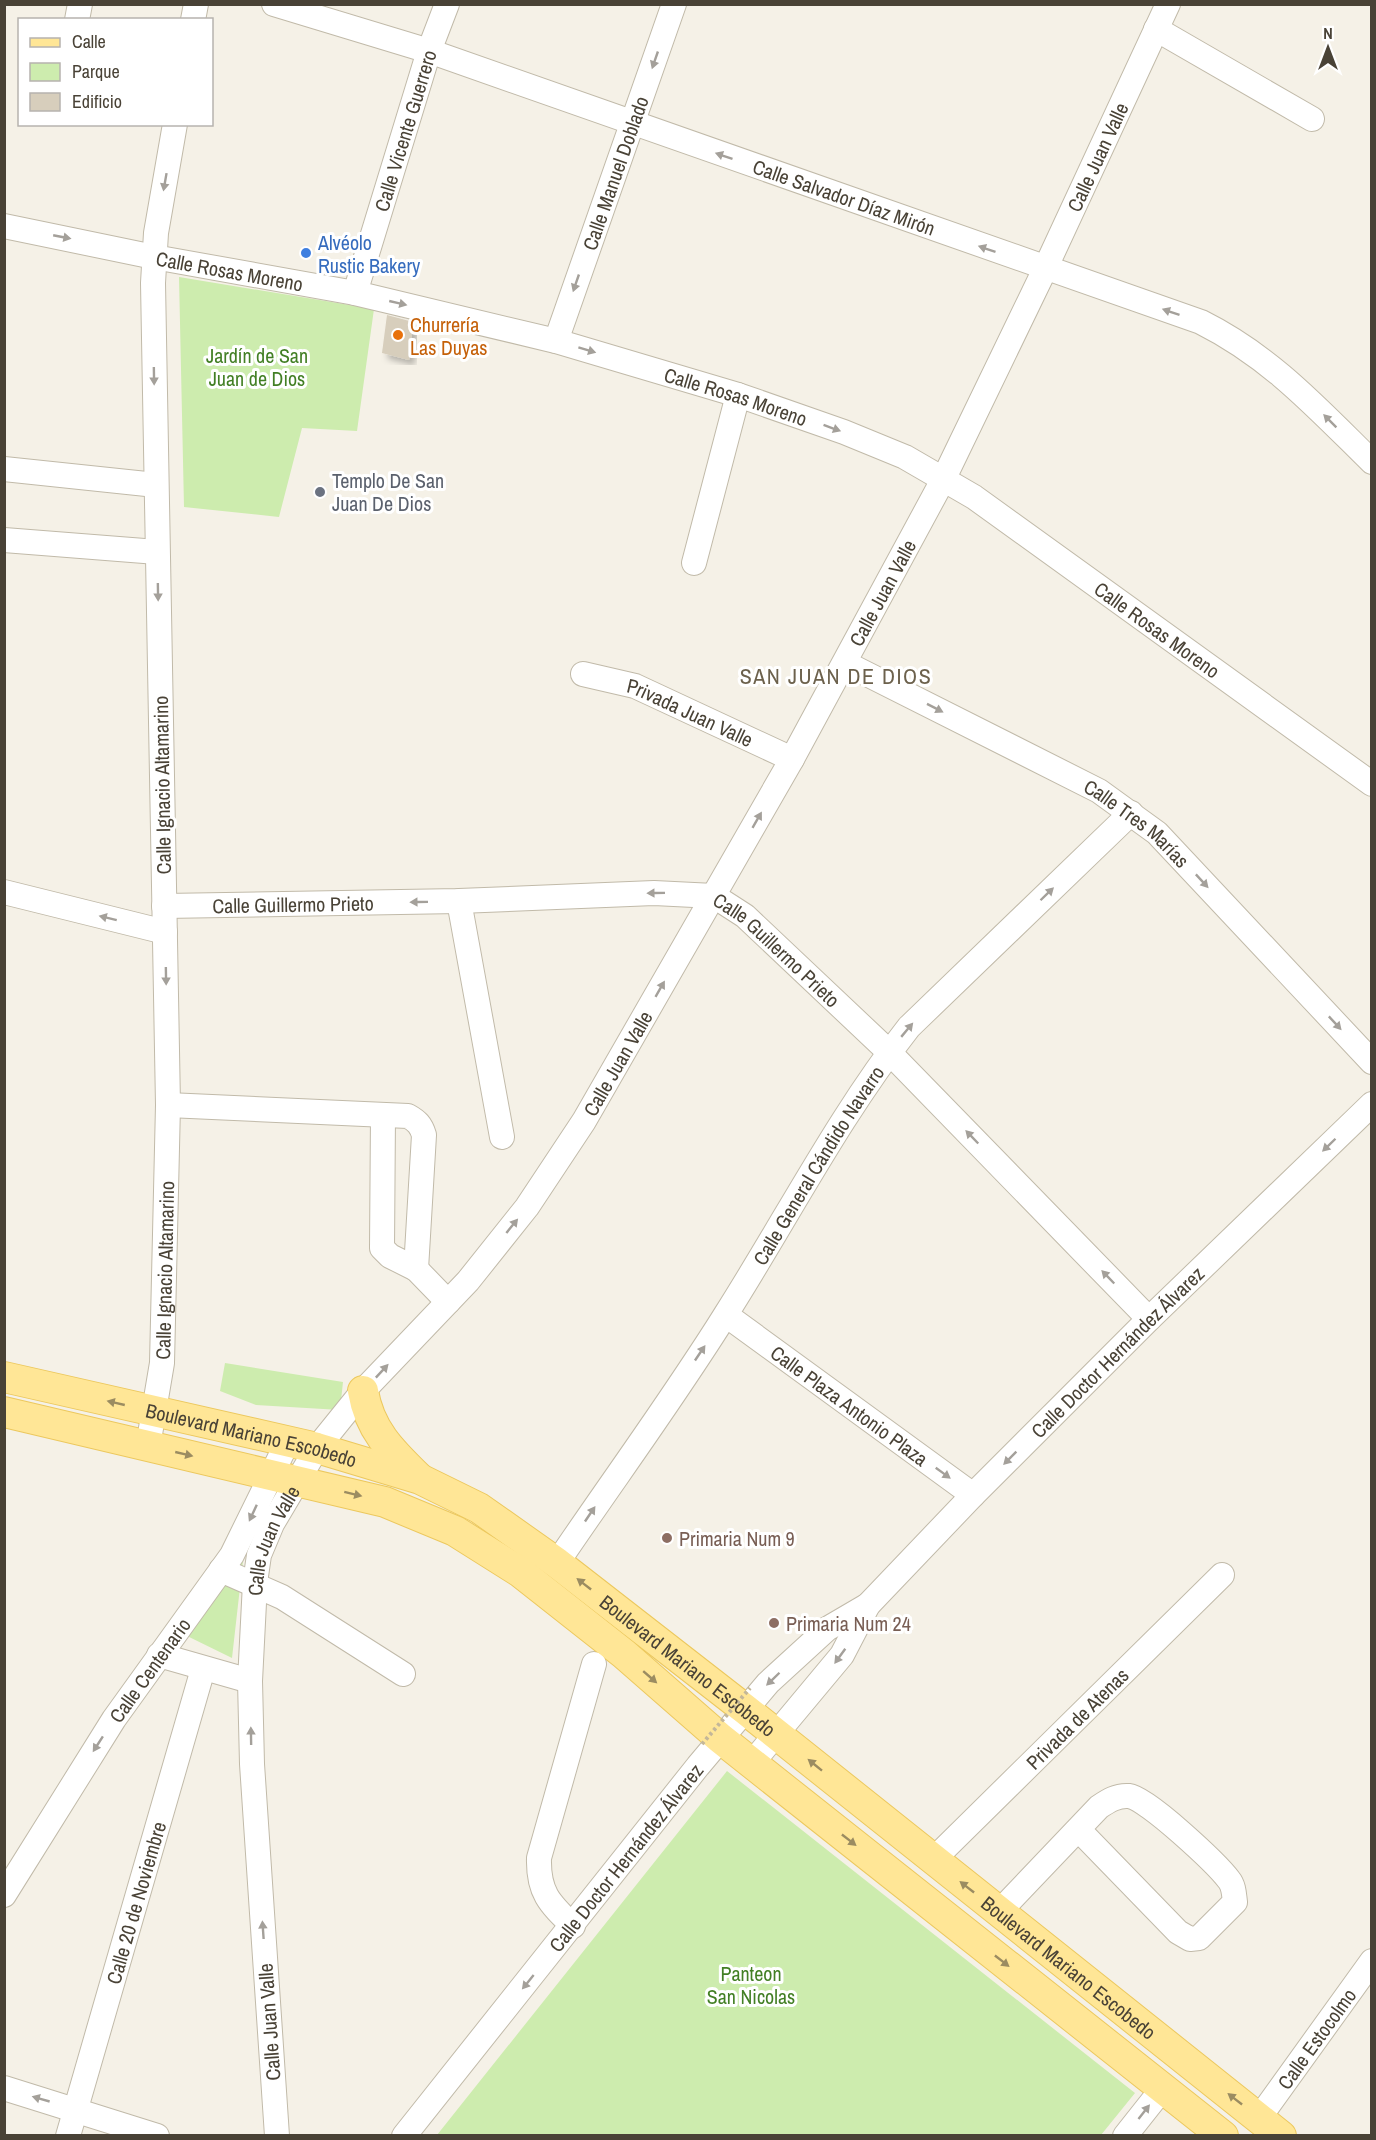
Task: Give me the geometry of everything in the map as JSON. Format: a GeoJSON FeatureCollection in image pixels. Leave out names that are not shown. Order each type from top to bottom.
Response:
{"type":"FeatureCollection","features":[{"type":"Feature","properties":{"kind":"main road","name":"Boulevard Mariano Escobedo"},"geometry":{"type":"LineString","coordinates":[[4,1377],[317,1448],[420,1479],[479,1508],[748,1699],[776,1734],[1270,2127]]}},
{"type":"Feature","properties":{"kind":"main road"},"geometry":{"type":"LineString","coordinates":[[363,1391],[366,1411],[375,1428],[385,1443],[420,1479]]}},
{"type":"Feature","properties":{"kind":"main road","name":"Boulevard Mariano Escobedo"},"geometry":{"type":"LineString","coordinates":[[4,1412],[385,1502],[421,1514],[489,1551],[624,1654],[711,1741],[752,1763],[1223,2136]]}},
{"type":"Feature","properties":{"kind":"street","name":"Calle Salvador Díaz Mirón"},"geometry":{"type":"LineString","coordinates":[[274,4],[429,51],[1046,270],[1201,322],[1236,340],[1275,368],[1371,462]]}},
{"type":"Feature","properties":{"kind":"street","name":"Calle Vicente Guerrero"},"geometry":{"type":"LineString","coordinates":[[355,293],[429,51],[447,4]]}},
{"type":"Feature","properties":{"kind":"street","name":"Calle Manuel Doblado"},"geometry":{"type":"LineString","coordinates":[[556,341],[674,4]]}},
{"type":"Feature","properties":{"kind":"street","name":"Calle Juan Valle"},"geometry":{"type":"LineString","coordinates":[[277,2136],[252,1764],[250,1682],[255,1583],[259,1555],[272,1524],[284,1477],[317,1448],[363,1391],[448,1302],[527,1207],[565,1150],[792,759],[944,478],[1046,270],[1168,4]]}},
{"type":"Feature","properties":{"kind":"street"},"geometry":{"type":"LineString","coordinates":[[1156,29],[1312,119]]}},
{"type":"Feature","properties":{"kind":"street","name":"Calle Ignacio Altamarino"},"geometry":{"type":"LineString","coordinates":[[148,1446],[156,1413],[162,1363],[168,1105],[157,552],[154,257],[175,126]]}},
{"type":"Feature","properties":{"kind":"street","name":"Calle Rosas Moreno"},"geometry":{"type":"LineString","coordinates":[[4,226],[154,257],[355,293],[556,341],[738,395],[844,432],[905,458],[944,478],[1371,784]]}},
{"type":"Feature","properties":{"kind":"street"},"geometry":{"type":"LineString","coordinates":[[694,563],[738,395]]}},
{"type":"Feature","properties":{"kind":"street"},"geometry":{"type":"LineString","coordinates":[[4,470],[156,485]]}},
{"type":"Feature","properties":{"kind":"street"},"geometry":{"type":"LineString","coordinates":[[4,540],[157,552]]}},
{"type":"Feature","properties":{"kind":"street","name":"Calle Tres Marías"},"geometry":{"type":"LineString","coordinates":[[845,663],[1099,791],[1131,813],[1157,833],[1371,1062]]}},
{"type":"Feature","properties":{"kind":"street","name":"Privada Juan Valle"},"geometry":{"type":"LineString","coordinates":[[583,674],[635,686],[792,759]]}},
{"type":"Feature","properties":{"kind":"street","name":"Calle General Cándido Navarro"},"geometry":{"type":"LineString","coordinates":[[557,1563],[726,1315],[862,1089],[889,1052],[909,1027],[1131,813]]}},
{"type":"Feature","properties":{"kind":"street"},"geometry":{"type":"LineString","coordinates":[[4,892],[165,932]]}},
{"type":"Feature","properties":{"kind":"street","name":"Calle Guillermo Prieto"},"geometry":{"type":"LineString","coordinates":[[164,906],[459,901],[654,893],[714,896],[745,916],[889,1052],[1149,1319]]}},
{"type":"Feature","properties":{"kind":"street"},"geometry":{"type":"LineString","coordinates":[[459,901],[502,1137]]}},
{"type":"Feature","properties":{"kind":"street","name":"Calle Doctor Hernández Álvarez"},"geometry":{"type":"LineString","coordinates":[[752,1763],[842,1655],[868,1605],[973,1495],[1149,1319],[1371,1104]]}},
{"type":"Feature","properties":{"kind":"street"},"geometry":{"type":"LineString","coordinates":[[168,1105],[408,1116],[421,1126],[424,1135],[416,1269]]}},
{"type":"Feature","properties":{"kind":"street"},"geometry":{"type":"LineString","coordinates":[[383,1115],[382,1248],[390,1256],[416,1269],[448,1302]]}},
{"type":"Feature","properties":{"kind":"street","name":"Calle Plaza Antonio Plaza"},"geometry":{"type":"LineString","coordinates":[[726,1315],[973,1495]]}},
{"type":"Feature","properties":{"kind":"street","name":"Calle Centenario"},"geometry":{"type":"LineString","coordinates":[[4,1894],[114,1719],[221,1570],[284,1477],[288,1441]]}},
{"type":"Feature","properties":{"kind":"street"},"geometry":{"type":"LineString","coordinates":[[221,1570],[255,1583],[403,1674]]}},
{"type":"Feature","properties":{"kind":"street","name":"Privada de Atenas"},"geometry":{"type":"LineString","coordinates":[[933,1860],[1222,1575]]}},
{"type":"Feature","properties":{"kind":"street","name":"Calle Doctor Hernández Álvarez"},"geometry":{"type":"LineString","coordinates":[[404,2136],[573,1926],[711,1741],[748,1699],[810,1643],[845,1616],[868,1605]]}},
{"type":"Feature","properties":{"kind":"street"},"geometry":{"type":"LineString","coordinates":[[159,1655],[250,1682]]}},
{"type":"Feature","properties":{"kind":"street"},"geometry":{"type":"LineString","coordinates":[[573,1926],[550,1904],[538,1877],[540,1858],[594,1664]]}},
{"type":"Feature","properties":{"kind":"street","name":"Calle 20 de Noviembre"},"geometry":{"type":"LineString","coordinates":[[68,2136],[203,1669]]}},
{"type":"Feature","properties":{"kind":"street"},"geometry":{"type":"LineString","coordinates":[[999,1912],[1078,1829],[1099,1807],[1114,1797],[1130,1796],[1142,1801],[1231,1881],[1234,1902],[1199,1938],[1190,1939],[1178,1932],[1078,1829]]}},
{"type":"Feature","properties":{"kind":"street","name":"Calle Estocolmo"},"geometry":{"type":"LineString","coordinates":[[1270,2127],[1371,1960]]}},
{"type":"Feature","properties":{"kind":"street"},"geometry":{"type":"LineString","coordinates":[[4,2088],[157,2136]]}},
{"type":"Feature","properties":{"kind":"street"},"geometry":{"type":"LineString","coordinates":[[1125,2136],[1163,2088]]}},
{"type":"Feature","properties":{"kind":"street"},"geometry":{"type":"LineString","coordinates":[[76,2109],[80,2136]]}},
{"type":"Feature","properties":{"kind":"path"},"geometry":{"type":"LineString","coordinates":[[711,1741],[748,1699]]}},
{"type":"Feature","properties":{"kind":"green space","name":"Jardín de San Juan de Dios"},"geometry":{"type":"Polygon","coordinates":[[[179,277],[374,309],[357,431],[302,428],[279,517],[184,507],[179,277]]]}},
{"type":"Feature","properties":{"kind":"green space"},"geometry":{"type":"Polygon","coordinates":[[[225,1363],[343,1382],[340,1410],[256,1405],[220,1391],[225,1363]]]}},
{"type":"Feature","properties":{"kind":"green space"},"geometry":{"type":"Polygon","coordinates":[[[245,1543],[232,1658],[183,1634],[245,1543]]]}},
{"type":"Feature","properties":{"kind":"green space","name":"Panteon San Nicolas"},"geometry":{"type":"Polygon","coordinates":[[[727,1771],[1135,2093],[1101,2135],[437,2135],[727,1771]]]}},
{"type":"Feature","properties":{"kind":"building","name":"Churrería Las Duyas"},"geometry":{"type":"Polygon","coordinates":[[[387,315],[413,322],[409,360],[382,353],[387,315]]]}},
{"type":"Feature","properties":{"kind":"place","name":"Alvéolo Rustic Bakery"},"geometry":{"type":"Point","coordinates":[306,253]}},
{"type":"Feature","properties":{"kind":"place","name":"Churrería Las Duyas"},"geometry":{"type":"Point","coordinates":[398,335]}},
{"type":"Feature","properties":{"kind":"place","name":"Templo De San Juan De Dios"},"geometry":{"type":"Point","coordinates":[320,492]}},
{"type":"Feature","properties":{"kind":"place","name":"Primaria Num 9"},"geometry":{"type":"Point","coordinates":[667,1538]}},
{"type":"Feature","properties":{"kind":"place","name":"Primaria Num 24"},"geometry":{"type":"Point","coordinates":[774,1623]}},
{"type":"Feature","properties":{"kind":"district","name":"SAN JUAN DE DIOS"},"geometry":{"type":"Point","coordinates":[836,676]}}]}
